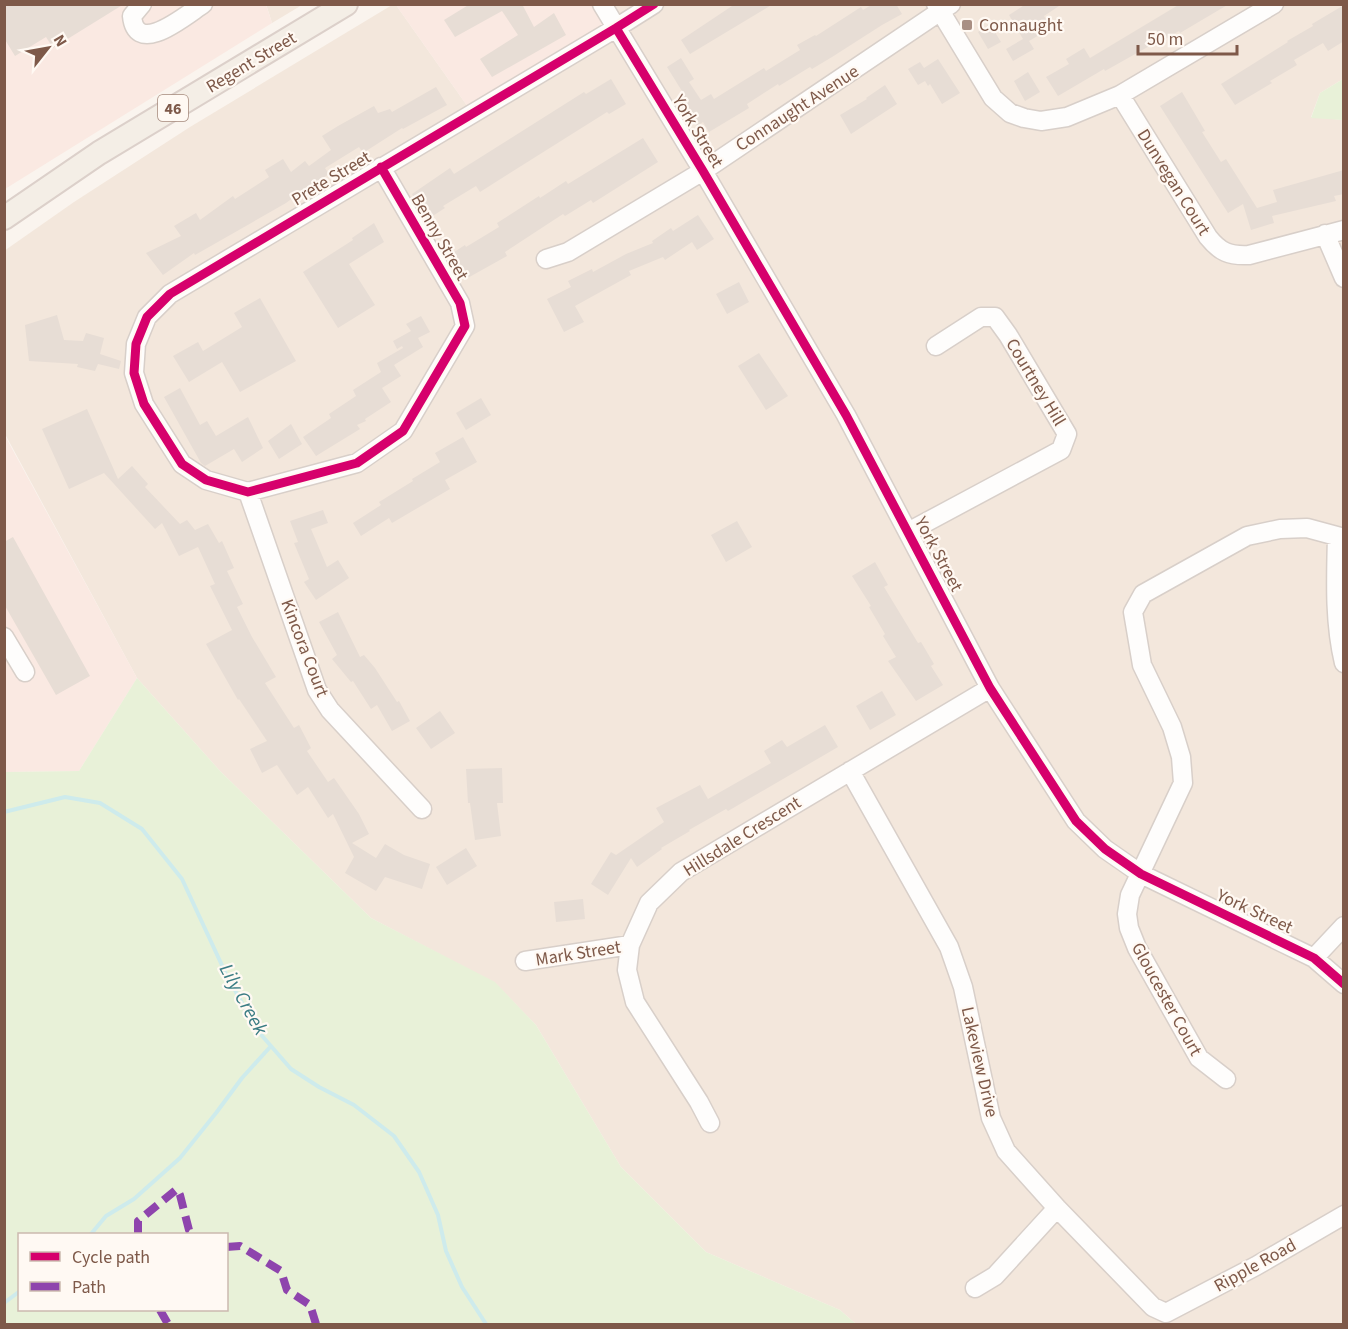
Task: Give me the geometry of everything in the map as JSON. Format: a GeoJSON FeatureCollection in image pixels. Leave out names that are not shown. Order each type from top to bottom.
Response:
{"type":"FeatureCollection","features":[{"type":"Feature","properties":{"kind":"main road","name":"Regent Street"},"geometry":{"type":"LineString","coordinates":[[4,218],[99,153],[346,4]]}},
{"type":"Feature","properties":{"kind":"street"},"geometry":{"type":"LineString","coordinates":[[142,4],[132,16],[133,25],[147,36],[158,34],[203,4]]}},
{"type":"Feature","properties":{"kind":"street","name":"York Street"},"geometry":{"type":"LineString","coordinates":[[602,4],[846,415],[990,688],[1076,821],[1105,849],[1141,874],[1314,958],[1344,984]]}},
{"type":"Feature","properties":{"kind":"street","name":"Prete Street"},"geometry":{"type":"LineString","coordinates":[[248,492],[206,480],[182,464],[144,404],[134,373],[136,345],[147,317],[170,294],[654,4]]}},
{"type":"Feature","properties":{"kind":"street"},"geometry":{"type":"LineString","coordinates":[[942,7],[993,98],[1010,113],[1041,121],[1067,117],[1120,95],[1274,4]]}},
{"type":"Feature","properties":{"kind":"street","name":"Connaught Avenue"},"geometry":{"type":"LineString","coordinates":[[546,259],[568,252],[703,171],[942,7]]}},
{"type":"Feature","properties":{"kind":"street","name":"Dunvegan Court"},"geometry":{"type":"LineString","coordinates":[[1120,95],[1208,237],[1222,252],[1249,255],[1344,230]]}},
{"type":"Feature","properties":{"kind":"street","name":"Benny Street"},"geometry":{"type":"LineString","coordinates":[[248,492],[357,463],[403,431],[465,326],[460,303],[381,167]]}},
{"type":"Feature","properties":{"kind":"street"},"geometry":{"type":"LineString","coordinates":[[1325,234],[1344,278]]}},
{"type":"Feature","properties":{"kind":"street","name":"Courtney Hill"},"geometry":{"type":"LineString","coordinates":[[908,532],[1061,450],[1067,434],[995,317],[981,317],[936,346]]}},
{"type":"Feature","properties":{"kind":"street","name":"Kincora Court"},"geometry":{"type":"LineString","coordinates":[[248,492],[317,690],[330,710],[422,809]]}},
{"type":"Feature","properties":{"kind":"street","name":"Gloucester Court"},"geometry":{"type":"LineString","coordinates":[[1226,1079],[1198,1058],[1137,948],[1129,928],[1127,914],[1130,895],[1183,783],[1181,757],[1172,727],[1142,665],[1133,612],[1143,594],[1247,536],[1280,529],[1307,528],[1340,537]]}},
{"type":"Feature","properties":{"kind":"street"},"geometry":{"type":"LineString","coordinates":[[1340,537],[1336,599],[1340,647],[1344,663]]}},
{"type":"Feature","properties":{"kind":"street"},"geometry":{"type":"LineString","coordinates":[[4,637],[25,672]]}},
{"type":"Feature","properties":{"kind":"street","name":"Hillsdale Crescent"},"geometry":{"type":"LineString","coordinates":[[710,1123],[635,1002],[627,970],[630,945],[649,903],[681,872],[990,688]]}},
{"type":"Feature","properties":{"kind":"street","name":"Lakeview Drive"},"geometry":{"type":"LineString","coordinates":[[850,771],[949,947],[963,987],[991,1118],[1006,1150],[1057,1208],[1153,1307],[1166,1313]]}},
{"type":"Feature","properties":{"kind":"street"},"geometry":{"type":"LineString","coordinates":[[1314,958],[1344,926]]}},
{"type":"Feature","properties":{"kind":"street","name":"Mark Street"},"geometry":{"type":"LineString","coordinates":[[525,961],[630,945]]}},
{"type":"Feature","properties":{"kind":"street"},"geometry":{"type":"LineString","coordinates":[[975,1288],[995,1276],[1057,1208]]}},
{"type":"Feature","properties":{"kind":"street","name":"Ripple Road"},"geometry":{"type":"LineString","coordinates":[[1166,1313],[1256,1266],[1344,1215]]}},
{"type":"Feature","properties":{"kind":"shaded area"},"geometry":{"type":"Polygon","coordinates":[[[266,4],[302,5],[272,23],[266,4]]]}},
{"type":"Feature","properties":{"kind":"shaded area"},"geometry":{"type":"Polygon","coordinates":[[[5,5],[266,5],[272,23],[5,189],[5,5]]]}},
{"type":"Feature","properties":{"kind":"shaded area"},"geometry":{"type":"Polygon","coordinates":[[[392,5],[396,5],[468,107],[604,5],[1343,5],[1343,79],[1320,93],[1311,117],[1344,120],[1343,1324],[856,1324],[840,1310],[706,1252],[621,1167],[536,1025],[495,983],[371,918],[220,771],[137,678],[5,434],[4,251],[74,202],[190,127],[392,5]]]}},
{"type":"Feature","properties":{"kind":"shaded area"},"geometry":{"type":"Polygon","coordinates":[[[396,5],[602,5],[612,22],[468,107],[396,5]]]}},
{"type":"Feature","properties":{"kind":"shaded area"},"geometry":{"type":"Polygon","coordinates":[[[4,434],[137,678],[79,771],[5,772],[4,434]]]}},
{"type":"Feature","properties":{"kind":"green space"},"geometry":{"type":"Polygon","coordinates":[[[1343,79],[1343,120],[1311,118],[1320,93],[1343,79]]]}},
{"type":"Feature","properties":{"kind":"green space"},"geometry":{"type":"Polygon","coordinates":[[[137,678],[220,771],[371,918],[495,982],[536,1025],[621,1167],[706,1252],[840,1310],[856,1324],[5,1324],[5,772],[79,771],[137,678]]]}},
{"type":"Feature","properties":{"kind":"building"},"geometry":{"type":"Polygon","coordinates":[[[4,4],[124,4],[53,48],[46,37],[15,56],[4,38],[4,4]]]}},
{"type":"Feature","properties":{"kind":"building"},"geometry":{"type":"Polygon","coordinates":[[[470,4],[522,4],[534,27],[554,13],[566,35],[492,77],[480,59],[518,35],[502,11],[455,37],[444,20],[470,4]]]}},
{"type":"Feature","properties":{"kind":"building"},"geometry":{"type":"Polygon","coordinates":[[[735,4],[773,4],[690,54],[681,40],[735,4]]]}},
{"type":"Feature","properties":{"kind":"building"},"geometry":{"type":"Polygon","coordinates":[[[873,4],[896,4],[902,14],[812,69],[810,67],[779,86],[778,84],[747,104],[749,108],[709,132],[703,122],[697,126],[680,100],[685,96],[667,67],[681,58],[694,79],[689,82],[701,100],[711,94],[714,99],[764,68],[766,71],[800,50],[797,45],[816,36],[861,7],[863,10],[873,4]]]}},
{"type":"Feature","properties":{"kind":"building"},"geometry":{"type":"Polygon","coordinates":[[[1026,4],[1062,4],[1044,16],[1051,28],[1029,41],[1034,49],[1013,61],[1006,49],[1023,39],[1009,15],[1026,4]]]}},
{"type":"Feature","properties":{"kind":"building"},"geometry":{"type":"Polygon","coordinates":[[[1180,4],[1229,4],[1180,33],[1179,31],[1154,46],[1153,44],[1105,71],[1104,69],[1058,96],[1046,77],[1069,64],[1066,59],[1084,48],[1090,58],[1180,4]]]}},
{"type":"Feature","properties":{"kind":"building"},"geometry":{"type":"Polygon","coordinates":[[[1344,5],[1344,41],[1328,51],[1323,43],[1294,60],[1297,65],[1235,105],[1221,84],[1344,5]]]}},
{"type":"Feature","properties":{"kind":"building"},"geometry":{"type":"Polygon","coordinates":[[[990,24],[1001,42],[988,49],[978,32],[990,24]]]}},
{"type":"Feature","properties":{"kind":"building"},"geometry":{"type":"Polygon","coordinates":[[[938,59],[960,93],[942,104],[930,84],[928,86],[925,81],[918,85],[908,69],[920,62],[924,68],[938,59]]]}},
{"type":"Feature","properties":{"kind":"building"},"geometry":{"type":"Polygon","coordinates":[[[1028,72],[1040,92],[1025,101],[1014,81],[1028,72]]]}},
{"type":"Feature","properties":{"kind":"building"},"geometry":{"type":"Polygon","coordinates":[[[611,79],[626,104],[609,114],[607,112],[480,192],[476,186],[443,206],[445,208],[428,219],[412,194],[450,168],[454,174],[584,92],[586,94],[611,79]]]}},
{"type":"Feature","properties":{"kind":"building"},"geometry":{"type":"Polygon","coordinates":[[[885,85],[897,104],[851,134],[840,115],[885,85]]]}},
{"type":"Feature","properties":{"kind":"building"},"geometry":{"type":"Polygon","coordinates":[[[436,87],[447,105],[402,128],[363,153],[359,147],[325,168],[329,174],[286,203],[195,255],[194,253],[163,275],[146,253],[181,236],[174,226],[196,213],[200,220],[233,196],[235,199],[269,177],[265,170],[283,159],[291,172],[305,161],[309,166],[331,150],[322,136],[338,126],[374,106],[378,113],[390,109],[392,112],[436,87]]]}},
{"type":"Feature","properties":{"kind":"building"},"geometry":{"type":"Polygon","coordinates":[[[1182,92],[1205,131],[1202,132],[1221,162],[1226,159],[1257,208],[1277,202],[1273,190],[1344,170],[1344,194],[1334,196],[1336,201],[1272,216],[1274,223],[1251,230],[1243,204],[1228,213],[1160,106],[1182,92]]]}},
{"type":"Feature","properties":{"kind":"building"},"geometry":{"type":"Polygon","coordinates":[[[643,138],[658,162],[593,203],[591,200],[565,216],[563,214],[505,252],[507,256],[464,280],[448,256],[499,227],[497,223],[539,196],[540,198],[566,181],[568,184],[643,138]]]}},
{"type":"Feature","properties":{"kind":"building"},"geometry":{"type":"Polygon","coordinates":[[[698,215],[714,239],[697,250],[692,242],[665,260],[663,257],[629,271],[631,275],[575,306],[584,322],[564,332],[547,299],[571,287],[568,281],[592,269],[593,272],[626,254],[653,243],[652,241],[671,228],[673,231],[698,215]]]}},
{"type":"Feature","properties":{"kind":"building"},"geometry":{"type":"Polygon","coordinates":[[[374,223],[384,242],[349,264],[375,305],[338,328],[303,272],[353,240],[352,238],[374,223]]]}},
{"type":"Feature","properties":{"kind":"building"},"geometry":{"type":"Polygon","coordinates":[[[739,282],[749,302],[727,314],[716,294],[739,282]]]}},
{"type":"Feature","properties":{"kind":"building"},"geometry":{"type":"Polygon","coordinates":[[[260,298],[296,361],[240,392],[222,362],[189,382],[173,356],[198,342],[203,351],[242,327],[234,313],[260,298]]]}},
{"type":"Feature","properties":{"kind":"building"},"geometry":{"type":"Polygon","coordinates":[[[57,315],[64,340],[83,341],[86,333],[104,338],[100,354],[121,361],[119,369],[98,364],[95,371],[77,367],[78,364],[29,361],[25,325],[57,315]]]}},
{"type":"Feature","properties":{"kind":"building"},"geometry":{"type":"Polygon","coordinates":[[[421,316],[430,332],[418,338],[423,347],[394,365],[401,376],[382,388],[391,402],[357,425],[360,429],[316,456],[303,437],[331,418],[329,414],[356,396],[353,390],[381,372],[377,363],[403,348],[402,346],[397,349],[393,341],[411,331],[406,324],[421,316]]]}},
{"type":"Feature","properties":{"kind":"building"},"geometry":{"type":"Polygon","coordinates":[[[759,353],[788,396],[766,410],[738,366],[759,353]]]}},
{"type":"Feature","properties":{"kind":"building"},"geometry":{"type":"Polygon","coordinates":[[[180,388],[200,425],[207,421],[216,436],[248,417],[263,448],[242,462],[234,449],[205,466],[201,463],[164,397],[180,388]]]}},
{"type":"Feature","properties":{"kind":"building"},"geometry":{"type":"Polygon","coordinates":[[[481,398],[491,415],[466,430],[456,413],[481,398]]]}},
{"type":"Feature","properties":{"kind":"building"},"geometry":{"type":"Polygon","coordinates":[[[87,409],[118,479],[132,466],[148,484],[145,487],[180,524],[187,520],[195,530],[208,524],[219,543],[222,541],[234,568],[227,571],[243,604],[237,607],[276,677],[265,683],[294,728],[299,725],[311,748],[307,751],[328,782],[334,778],[359,814],[369,834],[352,843],[376,858],[385,844],[404,855],[430,864],[422,889],[385,877],[376,891],[345,873],[354,857],[333,814],[328,818],[308,787],[297,795],[277,765],[262,773],[250,749],[267,741],[238,700],[206,644],[232,630],[210,586],[215,584],[198,547],[179,556],[162,523],[155,529],[104,473],[69,489],[42,429],[87,409]]]}},
{"type":"Feature","properties":{"kind":"building"},"geometry":{"type":"Polygon","coordinates":[[[291,424],[302,444],[279,459],[268,441],[291,424]]]}},
{"type":"Feature","properties":{"kind":"building"},"geometry":{"type":"Polygon","coordinates":[[[463,437],[477,462],[445,480],[450,489],[392,523],[389,518],[361,536],[353,523],[381,505],[379,502],[440,462],[435,453],[463,437]]]}},
{"type":"Feature","properties":{"kind":"building"},"geometry":{"type":"Polygon","coordinates":[[[323,510],[328,523],[311,529],[327,567],[338,560],[349,578],[316,600],[304,582],[309,579],[294,543],[298,542],[290,521],[323,510]]]}},
{"type":"Feature","properties":{"kind":"building"},"geometry":{"type":"Polygon","coordinates":[[[737,521],[752,547],[726,562],[711,535],[737,521]]]}},
{"type":"Feature","properties":{"kind":"building"},"geometry":{"type":"Polygon","coordinates":[[[13,537],[90,676],[56,695],[4,604],[4,542],[13,537]]]}},
{"type":"Feature","properties":{"kind":"building"},"geometry":{"type":"Polygon","coordinates":[[[875,562],[888,585],[884,587],[918,643],[921,642],[934,664],[931,666],[943,685],[916,701],[888,661],[896,657],[883,636],[885,634],[869,607],[871,606],[852,576],[875,562]]]}},
{"type":"Feature","properties":{"kind":"building"},"geometry":{"type":"Polygon","coordinates":[[[338,612],[360,657],[364,655],[375,668],[397,702],[399,701],[410,721],[392,731],[377,705],[371,709],[353,681],[351,682],[332,659],[337,655],[319,622],[338,612]]]}},
{"type":"Feature","properties":{"kind":"building"},"geometry":{"type":"Polygon","coordinates":[[[882,691],[896,715],[870,730],[856,706],[882,691]]]}},
{"type":"Feature","properties":{"kind":"building"},"geometry":{"type":"Polygon","coordinates":[[[440,711],[455,733],[431,749],[416,728],[440,711]]]}},
{"type":"Feature","properties":{"kind":"building"},"geometry":{"type":"Polygon","coordinates":[[[825,725],[838,747],[728,811],[726,809],[689,830],[637,867],[631,858],[608,895],[591,884],[611,852],[616,855],[664,822],[656,808],[700,785],[708,799],[771,763],[764,751],[782,740],[787,747],[825,725]]]}},
{"type":"Feature","properties":{"kind":"building"},"geometry":{"type":"Polygon","coordinates":[[[502,768],[503,803],[497,803],[501,836],[475,840],[470,803],[468,803],[466,769],[502,768]]]}},
{"type":"Feature","properties":{"kind":"building"},"geometry":{"type":"Polygon","coordinates":[[[466,848],[477,866],[447,885],[436,867],[466,848]]]}},
{"type":"Feature","properties":{"kind":"building"},"geometry":{"type":"Polygon","coordinates":[[[583,899],[585,919],[556,922],[554,902],[583,899]]]}},
{"type":"Feature","properties":{"kind":"waterway","name":"Lily Creek"},"geometry":{"type":"LineString","coordinates":[[4,812],[65,797],[100,803],[142,829],[182,879],[226,974],[257,1030],[291,1069],[354,1105],[394,1136],[419,1172],[438,1215],[446,1251],[462,1287],[486,1324]]}},
{"type":"Feature","properties":{"kind":"waterway"},"geometry":{"type":"LineString","coordinates":[[92,1233],[106,1216],[134,1199],[180,1158],[242,1078],[271,1046]]}},
{"type":"Feature","properties":{"kind":"waterway"},"geometry":{"type":"LineString","coordinates":[[4,1303],[18,1292]]}},
{"type":"Feature","properties":{"kind":"marked path"},"geometry":{"type":"LineString","coordinates":[[138,1233],[138,1221],[177,1189],[189,1230],[194,1233]]}},
{"type":"Feature","properties":{"kind":"marked path"},"geometry":{"type":"LineString","coordinates":[[228,1247],[240,1246],[281,1271],[287,1290],[310,1305],[316,1324]]}},
{"type":"Feature","properties":{"kind":"marked path"},"geometry":{"type":"LineString","coordinates":[[161,1311],[168,1324]]}},
{"type":"Feature","properties":{"kind":"cycle path"},"geometry":{"type":"LineString","coordinates":[[381,167],[460,303],[465,326],[403,431],[357,463],[248,492],[206,480],[182,464],[144,404],[134,373],[136,344],[147,317],[170,294],[616,28],[654,4]]}},
{"type":"Feature","properties":{"kind":"cycle path"},"geometry":{"type":"LineString","coordinates":[[616,28],[846,415],[990,688],[1076,821],[1105,849],[1141,874],[1314,958],[1344,984]]}},
{"type":"Feature","properties":{"kind":"place","name":"Connaught"},"geometry":{"type":"Point","coordinates":[967,25]}}]}
